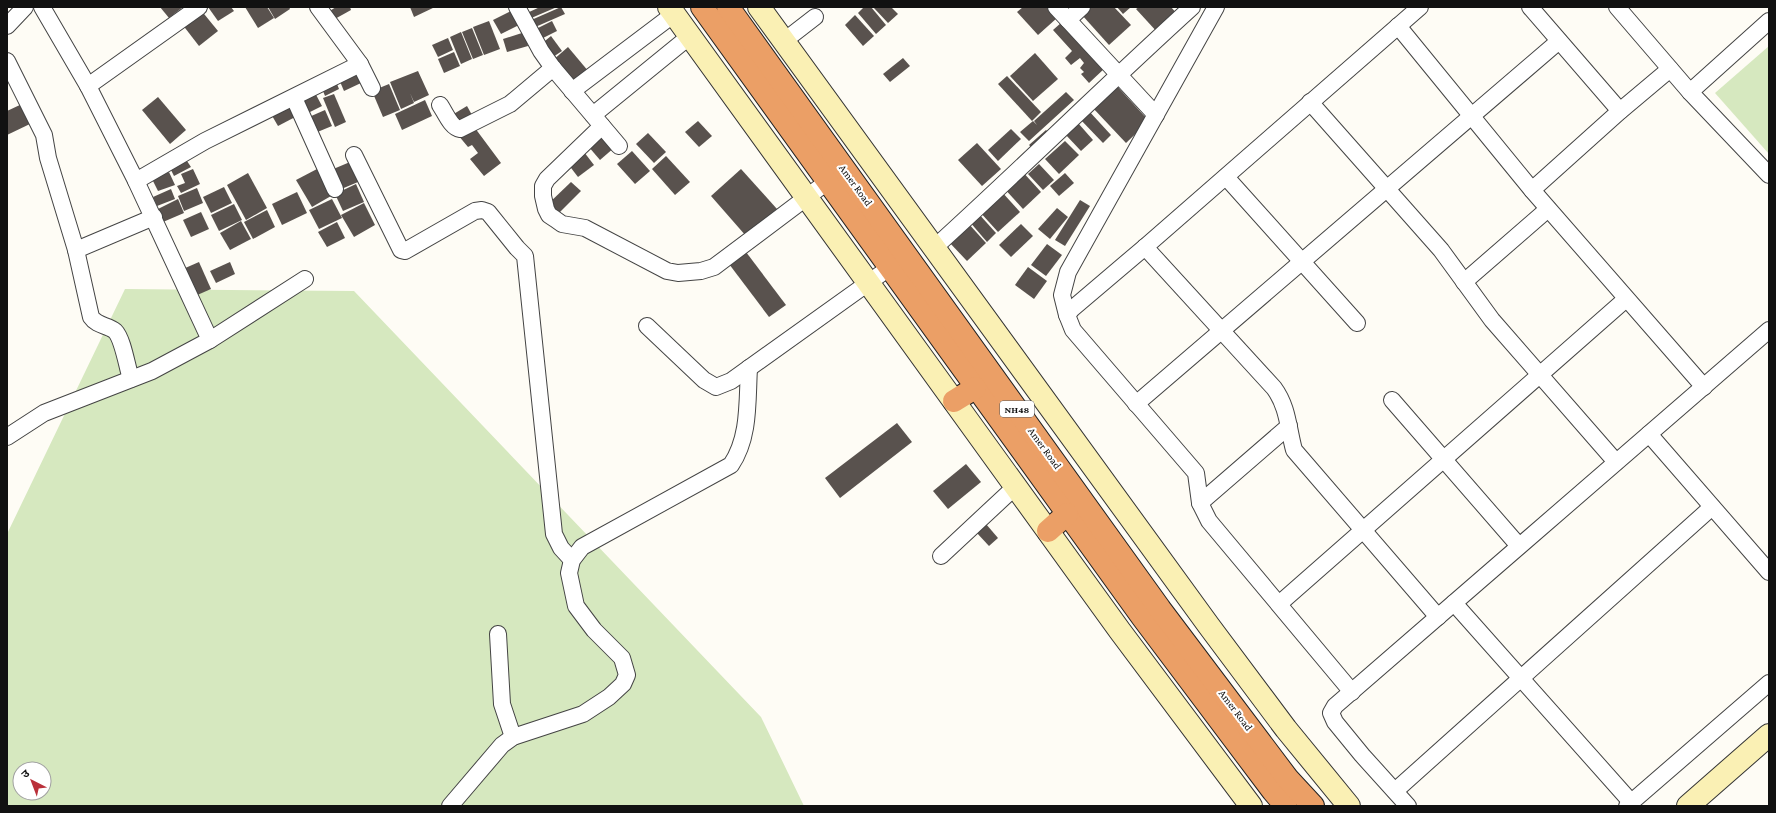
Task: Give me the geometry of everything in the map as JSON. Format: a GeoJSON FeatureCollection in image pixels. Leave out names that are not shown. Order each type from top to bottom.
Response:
{"type":"FeatureCollection","features":[{"type":"Feature","properties":{"kind":"highway","name":"Amer Road"},"geometry":{"type":"LineString","coordinates":[[702,7],[975,388],[1143,618],[1273,791],[1286,806]]}},
{"type":"Feature","properties":{"kind":"highway","name":"Amer Road"},"geometry":{"type":"LineString","coordinates":[[728,7],[1160,609],[1288,778],[1313,806]]}},
{"type":"Feature","properties":{"kind":"highway"},"geometry":{"type":"LineString","coordinates":[[954,401],[975,388]]}},
{"type":"Feature","properties":{"kind":"highway"},"geometry":{"type":"LineString","coordinates":[[1048,531],[1067,514]]}},
{"type":"Feature","properties":{"kind":"street"},"geometry":{"type":"LineString","coordinates":[[7,26],[25,7]]}},
{"type":"Feature","properties":{"kind":"street"},"geometry":{"type":"LineString","coordinates":[[42,7],[88,86],[136,181],[210,340]]}},
{"type":"Feature","properties":{"kind":"street"},"geometry":{"type":"LineString","coordinates":[[88,86],[199,7]]}},
{"type":"Feature","properties":{"kind":"street"},"geometry":{"type":"LineString","coordinates":[[318,7],[360,64],[372,88]]}},
{"type":"Feature","properties":{"kind":"street"},"geometry":{"type":"LineString","coordinates":[[518,7],[541,51],[553,68],[619,146]]}},
{"type":"Feature","properties":{"kind":"street"},"geometry":{"type":"LineString","coordinates":[[759,7],[1213,632],[1286,730],[1349,806]]}},
{"type":"Feature","properties":{"kind":"street"},"geometry":{"type":"LineString","coordinates":[[1056,7],[1156,115]]}},
{"type":"Feature","properties":{"kind":"street"},"geometry":{"type":"LineString","coordinates":[[1068,20],[1082,7]]}},
{"type":"Feature","properties":{"kind":"street"},"geometry":{"type":"LineString","coordinates":[[934,248],[1192,7]]}},
{"type":"Feature","properties":{"kind":"street"},"geometry":{"type":"LineString","coordinates":[[1216,7],[1068,272],[1062,295],[1066,315],[1073,330],[1196,473],[1200,503],[1209,521],[1352,692]]}},
{"type":"Feature","properties":{"kind":"street"},"geometry":{"type":"LineString","coordinates":[[1530,7],[1620,111]]}},
{"type":"Feature","properties":{"kind":"street"},"geometry":{"type":"LineString","coordinates":[[1617,7],[1670,70],[1769,175]]}},
{"type":"Feature","properties":{"kind":"street"},"geometry":{"type":"LineString","coordinates":[[572,90],[671,10],[1244,803]]}},
{"type":"Feature","properties":{"kind":"street"},"geometry":{"type":"LineString","coordinates":[[1066,315],[1226,176],[1408,14],[1472,115],[1548,209],[1704,386]]}},
{"type":"Feature","properties":{"kind":"street"},"geometry":{"type":"LineString","coordinates":[[784,41],[815,18]]}},
{"type":"Feature","properties":{"kind":"street"},"geometry":{"type":"LineString","coordinates":[[1690,92],[1769,21]]}},
{"type":"Feature","properties":{"kind":"street"},"geometry":{"type":"LineString","coordinates":[[690,36],[598,121],[548,179],[543,190],[546,209],[549,215],[562,224],[584,228],[667,271],[689,273],[702,272],[714,267],[827,182]]}},
{"type":"Feature","properties":{"kind":"street"},"geometry":{"type":"LineString","coordinates":[[1136,404],[1559,41]]}},
{"type":"Feature","properties":{"kind":"street"},"geometry":{"type":"LineString","coordinates":[[7,61],[44,135],[48,158],[76,250],[91,317],[94,322],[113,330],[118,336],[131,379]]}},
{"type":"Feature","properties":{"kind":"street"},"geometry":{"type":"LineString","coordinates":[[136,181],[205,141],[360,64]]}},
{"type":"Feature","properties":{"kind":"street"},"geometry":{"type":"LineString","coordinates":[[440,105],[454,126],[457,129],[460,129],[510,104],[553,68]]}},
{"type":"Feature","properties":{"kind":"street"},"geometry":{"type":"LineString","coordinates":[[1532,190],[1620,111],[1670,70]]}},
{"type":"Feature","properties":{"kind":"street"},"geometry":{"type":"LineString","coordinates":[[294,98],[335,189]]}},
{"type":"Feature","properties":{"kind":"street"},"geometry":{"type":"LineString","coordinates":[[1310,102],[1441,250],[1492,320],[1616,462]]}},
{"type":"Feature","properties":{"kind":"street"},"geometry":{"type":"LineString","coordinates":[[354,155],[401,250],[405,251],[475,210],[482,210],[488,212],[525,256],[554,534],[561,548],[572,560]]}},
{"type":"Feature","properties":{"kind":"street"},"geometry":{"type":"LineString","coordinates":[[1226,176],[1357,323]]}},
{"type":"Feature","properties":{"kind":"street"},"geometry":{"type":"LineString","coordinates":[[1464,282],[1548,209]]}},
{"type":"Feature","properties":{"kind":"street"},"geometry":{"type":"LineString","coordinates":[[76,250],[154,217]]}},
{"type":"Feature","properties":{"kind":"street"},"geometry":{"type":"LineString","coordinates":[[1145,247],[1281,398],[1286,411],[1294,450],[1438,617]]}},
{"type":"Feature","properties":{"kind":"street"},"geometry":{"type":"LineString","coordinates":[[647,326],[704,380],[716,387],[731,381],[889,268]]}},
{"type":"Feature","properties":{"kind":"street"},"geometry":{"type":"LineString","coordinates":[[7,437],[44,413],[152,371],[210,340],[305,279]]}},
{"type":"Feature","properties":{"kind":"street"},"geometry":{"type":"LineString","coordinates":[[1278,604],[1626,298]]}},
{"type":"Feature","properties":{"kind":"street"},"geometry":{"type":"LineString","coordinates":[[1408,806],[1335,722],[1332,713],[1335,706],[1769,330]]}},
{"type":"Feature","properties":{"kind":"street"},"geometry":{"type":"LineString","coordinates":[[450,806],[502,745],[513,737],[583,714],[616,692],[623,684],[627,675],[622,658],[594,630],[576,606],[570,573],[572,560],[582,547],[731,465],[738,455],[746,422],[749,368]]}},
{"type":"Feature","properties":{"kind":"street"},"geometry":{"type":"LineString","coordinates":[[1392,400],[1520,546]]}},
{"type":"Feature","properties":{"kind":"street"},"geometry":{"type":"LineString","coordinates":[[1200,503],[1289,426]]}},
{"type":"Feature","properties":{"kind":"street"},"geometry":{"type":"LineString","coordinates":[[1649,434],[1769,572]]}},
{"type":"Feature","properties":{"kind":"street"},"geometry":{"type":"LineString","coordinates":[[941,556],[1016,486]]}},
{"type":"Feature","properties":{"kind":"street"},"geometry":{"type":"LineString","coordinates":[[1395,791],[1712,507]]}},
{"type":"Feature","properties":{"kind":"street"},"geometry":{"type":"LineString","coordinates":[[1454,603],[1521,678],[1629,804],[1769,683]]}},
{"type":"Feature","properties":{"kind":"street"},"geometry":{"type":"LineString","coordinates":[[498,634],[502,704],[513,737]]}},
{"type":"Feature","properties":{"kind":"street"},"geometry":{"type":"LineString","coordinates":[[1688,806],[1769,734]]}},
{"type":"Feature","properties":{"kind":"green space"},"geometry":{"type":"Polygon","coordinates":[[[1769,46],[1769,154],[1715,93],[1769,46]]]}},
{"type":"Feature","properties":{"kind":"green space"},"geometry":{"type":"Polygon","coordinates":[[[125,289],[354,291],[761,717],[804,806],[7,806],[7,534],[125,289]]]}},
{"type":"Feature","properties":{"kind":"building"},"geometry":{"type":"Polygon","coordinates":[[[160,7],[183,7],[169,18],[160,7]]]}},
{"type":"Feature","properties":{"kind":"building"},"geometry":{"type":"Polygon","coordinates":[[[208,7],[231,7],[234,11],[218,21],[208,7]]]}},
{"type":"Feature","properties":{"kind":"building"},"geometry":{"type":"Polygon","coordinates":[[[245,7],[267,7],[274,18],[258,28],[245,7]]]}},
{"type":"Feature","properties":{"kind":"building"},"geometry":{"type":"Polygon","coordinates":[[[268,7],[289,7],[290,9],[275,19],[268,7]]]}},
{"type":"Feature","properties":{"kind":"building"},"geometry":{"type":"Polygon","coordinates":[[[336,7],[350,7],[351,10],[333,20],[328,12],[336,7]]]}},
{"type":"Feature","properties":{"kind":"building"},"geometry":{"type":"Polygon","coordinates":[[[410,7],[435,7],[414,17],[410,7]]]}},
{"type":"Feature","properties":{"kind":"building"},"geometry":{"type":"Polygon","coordinates":[[[540,7],[557,7],[529,19],[527,13],[540,7]]]}},
{"type":"Feature","properties":{"kind":"building"},"geometry":{"type":"Polygon","coordinates":[[[561,7],[565,14],[533,28],[529,21],[561,7]]]}},
{"type":"Feature","properties":{"kind":"building"},"geometry":{"type":"Polygon","coordinates":[[[864,7],[871,7],[886,25],[876,34],[858,13],[864,7]]]}},
{"type":"Feature","properties":{"kind":"building"},"geometry":{"type":"Polygon","coordinates":[[[873,7],[891,7],[898,14],[888,23],[873,7]]]}},
{"type":"Feature","properties":{"kind":"building"},"geometry":{"type":"Polygon","coordinates":[[[1023,7],[1047,7],[1057,18],[1038,35],[1017,12],[1023,7]]]}},
{"type":"Feature","properties":{"kind":"building"},"geometry":{"type":"Polygon","coordinates":[[[1090,7],[1114,7],[1131,25],[1109,45],[1082,15],[1090,7]]]}},
{"type":"Feature","properties":{"kind":"building"},"geometry":{"type":"Polygon","coordinates":[[[1117,7],[1131,7],[1123,14],[1117,7]]]}},
{"type":"Feature","properties":{"kind":"building"},"geometry":{"type":"Polygon","coordinates":[[[1139,7],[1171,7],[1178,15],[1158,33],[1136,9],[1139,7]]]}},
{"type":"Feature","properties":{"kind":"building"},"geometry":{"type":"Polygon","coordinates":[[[200,9],[218,31],[199,46],[182,24],[200,9]]]}},
{"type":"Feature","properties":{"kind":"building"},"geometry":{"type":"Polygon","coordinates":[[[515,9],[523,23],[501,34],[493,20],[515,9]]]}},
{"type":"Feature","properties":{"kind":"building"},"geometry":{"type":"Polygon","coordinates":[[[855,15],[874,36],[863,46],[845,25],[855,15]]]}},
{"type":"Feature","properties":{"kind":"building"},"geometry":{"type":"Polygon","coordinates":[[[489,21],[500,49],[484,55],[473,27],[489,21]]]}},
{"type":"Feature","properties":{"kind":"building"},"geometry":{"type":"Polygon","coordinates":[[[552,21],[557,31],[539,40],[534,30],[552,21]]]}},
{"type":"Feature","properties":{"kind":"building"},"geometry":{"type":"Polygon","coordinates":[[[1062,22],[1105,68],[1089,83],[1081,74],[1084,72],[1080,68],[1084,63],[1080,58],[1071,65],[1065,58],[1072,51],[1053,30],[1062,22]]]}},
{"type":"Feature","properties":{"kind":"building"},"geometry":{"type":"Polygon","coordinates":[[[472,28],[483,55],[473,59],[462,32],[472,28]]]}},
{"type":"Feature","properties":{"kind":"building"},"geometry":{"type":"Polygon","coordinates":[[[461,32],[472,59],[461,64],[450,37],[461,32]]]}},
{"type":"Feature","properties":{"kind":"building"},"geometry":{"type":"Polygon","coordinates":[[[525,32],[528,46],[507,52],[503,39],[525,32]]]}},
{"type":"Feature","properties":{"kind":"building"},"geometry":{"type":"Polygon","coordinates":[[[551,36],[562,51],[550,59],[540,45],[551,36]]]}},
{"type":"Feature","properties":{"kind":"building"},"geometry":{"type":"Polygon","coordinates":[[[448,38],[453,50],[438,57],[432,45],[448,38]]]}},
{"type":"Feature","properties":{"kind":"building"},"geometry":{"type":"Polygon","coordinates":[[[568,47],[589,72],[572,85],[552,61],[568,47]]]}},
{"type":"Feature","properties":{"kind":"building"},"geometry":{"type":"Polygon","coordinates":[[[454,52],[460,66],[444,73],[438,59],[454,52]]]}},
{"type":"Feature","properties":{"kind":"building"},"geometry":{"type":"Polygon","coordinates":[[[1035,53],[1058,79],[1033,101],[1010,76],[1035,53]]]}},
{"type":"Feature","properties":{"kind":"building"},"geometry":{"type":"Polygon","coordinates":[[[903,58],[910,66],[890,82],[883,74],[903,58]]]}},
{"type":"Feature","properties":{"kind":"building"},"geometry":{"type":"Polygon","coordinates":[[[354,70],[361,83],[344,91],[338,77],[354,70]]]}},
{"type":"Feature","properties":{"kind":"building"},"geometry":{"type":"Polygon","coordinates":[[[418,71],[429,95],[414,102],[410,93],[414,103],[401,109],[390,82],[418,71]]]}},
{"type":"Feature","properties":{"kind":"building"},"geometry":{"type":"Polygon","coordinates":[[[1007,76],[1041,112],[1032,121],[998,84],[1007,76]]]}},
{"type":"Feature","properties":{"kind":"building"},"geometry":{"type":"Polygon","coordinates":[[[335,79],[339,89],[325,96],[321,86],[335,79]]]}},
{"type":"Feature","properties":{"kind":"building"},"geometry":{"type":"Polygon","coordinates":[[[389,84],[400,110],[383,117],[372,91],[389,84]]]}},
{"type":"Feature","properties":{"kind":"building"},"geometry":{"type":"Polygon","coordinates":[[[1116,85],[1149,121],[1126,143],[1092,107],[1116,85]]]}},
{"type":"Feature","properties":{"kind":"building"},"geometry":{"type":"Polygon","coordinates":[[[314,91],[322,106],[306,114],[299,99],[314,91]]]}},
{"type":"Feature","properties":{"kind":"building"},"geometry":{"type":"Polygon","coordinates":[[[1066,92],[1074,100],[1029,141],[1020,132],[1033,121],[1037,125],[1034,121],[1066,92]]]}},
{"type":"Feature","properties":{"kind":"building"},"geometry":{"type":"Polygon","coordinates":[[[334,94],[346,122],[335,127],[323,98],[334,94]]]}},
{"type":"Feature","properties":{"kind":"building"},"geometry":{"type":"Polygon","coordinates":[[[158,97],[186,130],[170,144],[142,110],[158,97]]]}},
{"type":"Feature","properties":{"kind":"building"},"geometry":{"type":"Polygon","coordinates":[[[425,100],[432,116],[402,130],[395,114],[425,100]]]}},
{"type":"Feature","properties":{"kind":"building"},"geometry":{"type":"Polygon","coordinates":[[[292,102],[299,115],[278,126],[271,114],[292,102]]]}},
{"type":"Feature","properties":{"kind":"building"},"geometry":{"type":"Polygon","coordinates":[[[22,104],[32,123],[7,135],[7,111],[22,104]]]}},
{"type":"Feature","properties":{"kind":"building"},"geometry":{"type":"Polygon","coordinates":[[[467,106],[472,115],[457,123],[452,115],[467,106]]]}},
{"type":"Feature","properties":{"kind":"building"},"geometry":{"type":"Polygon","coordinates":[[[325,110],[332,126],[315,133],[309,117],[325,110]]]}},
{"type":"Feature","properties":{"kind":"building"},"geometry":{"type":"Polygon","coordinates":[[[1088,110],[1111,135],[1103,143],[1079,118],[1088,110]]]}},
{"type":"Feature","properties":{"kind":"building"},"geometry":{"type":"Polygon","coordinates":[[[698,121],[712,136],[699,147],[685,132],[698,121]]]}},
{"type":"Feature","properties":{"kind":"building"},"geometry":{"type":"Polygon","coordinates":[[[1078,123],[1093,140],[1081,151],[1065,134],[1078,123]]]}},
{"type":"Feature","properties":{"kind":"building"},"geometry":{"type":"Polygon","coordinates":[[[472,124],[501,163],[484,176],[470,159],[478,153],[472,145],[468,147],[458,135],[472,124]]]}},
{"type":"Feature","properties":{"kind":"building"},"geometry":{"type":"Polygon","coordinates":[[[1011,129],[1021,139],[998,161],[988,150],[1011,129]]]}},
{"type":"Feature","properties":{"kind":"building"},"geometry":{"type":"Polygon","coordinates":[[[1046,130],[1051,135],[1034,150],[1029,145],[1046,130]]]}},
{"type":"Feature","properties":{"kind":"building"},"geometry":{"type":"Polygon","coordinates":[[[602,131],[615,147],[600,160],[588,146],[602,131]]]}},
{"type":"Feature","properties":{"kind":"building"},"geometry":{"type":"Polygon","coordinates":[[[648,133],[666,152],[654,163],[636,144],[648,133]]]}},
{"type":"Feature","properties":{"kind":"building"},"geometry":{"type":"Polygon","coordinates":[[[1065,141],[1079,155],[1059,174],[1045,159],[1065,141]]]}},
{"type":"Feature","properties":{"kind":"building"},"geometry":{"type":"Polygon","coordinates":[[[977,143],[1001,169],[982,186],[958,160],[977,143]]]}},
{"type":"Feature","properties":{"kind":"building"},"geometry":{"type":"Polygon","coordinates":[[[632,151],[650,171],[635,184],[617,164],[632,151]]]}},
{"type":"Feature","properties":{"kind":"building"},"geometry":{"type":"Polygon","coordinates":[[[584,152],[594,165],[578,177],[568,164],[584,152]]]}},
{"type":"Feature","properties":{"kind":"building"},"geometry":{"type":"Polygon","coordinates":[[[666,156],[690,182],[675,195],[652,169],[666,156]]]}},
{"type":"Feature","properties":{"kind":"building"},"geometry":{"type":"Polygon","coordinates":[[[185,158],[191,167],[174,176],[169,166],[185,158]]]}},
{"type":"Feature","properties":{"kind":"building"},"geometry":{"type":"Polygon","coordinates":[[[350,162],[358,182],[339,190],[331,170],[350,162]]]}},
{"type":"Feature","properties":{"kind":"building"},"geometry":{"type":"Polygon","coordinates":[[[1039,164],[1054,180],[1043,190],[1028,174],[1039,164]]]}},
{"type":"Feature","properties":{"kind":"building"},"geometry":{"type":"Polygon","coordinates":[[[193,169],[200,184],[181,193],[177,186],[185,183],[181,174],[193,169]]]}},
{"type":"Feature","properties":{"kind":"building"},"geometry":{"type":"Polygon","coordinates":[[[317,169],[331,196],[312,207],[296,180],[317,169]]]}},
{"type":"Feature","properties":{"kind":"building"},"geometry":{"type":"Polygon","coordinates":[[[741,169],[777,209],[746,236],[711,196],[741,169]]]}},
{"type":"Feature","properties":{"kind":"building"},"geometry":{"type":"Polygon","coordinates":[[[1021,170],[1041,192],[1023,209],[1003,187],[1021,170]]]}},
{"type":"Feature","properties":{"kind":"building"},"geometry":{"type":"Polygon","coordinates":[[[169,172],[175,185],[158,191],[152,179],[169,172]]]}},
{"type":"Feature","properties":{"kind":"building"},"geometry":{"type":"Polygon","coordinates":[[[248,173],[267,208],[246,220],[227,185],[248,173]]]}},
{"type":"Feature","properties":{"kind":"building"},"geometry":{"type":"Polygon","coordinates":[[[1065,173],[1074,183],[1059,196],[1050,186],[1065,173]]]}},
{"type":"Feature","properties":{"kind":"building"},"geometry":{"type":"Polygon","coordinates":[[[571,182],[581,191],[557,215],[547,205],[571,182]]]}},
{"type":"Feature","properties":{"kind":"building"},"geometry":{"type":"Polygon","coordinates":[[[356,184],[364,202],[343,211],[335,194],[356,184]]]}},
{"type":"Feature","properties":{"kind":"building"},"geometry":{"type":"Polygon","coordinates":[[[224,187],[232,203],[211,213],[203,197],[224,187]]]}},
{"type":"Feature","properties":{"kind":"building"},"geometry":{"type":"Polygon","coordinates":[[[197,188],[203,203],[184,211],[178,196],[197,188]]]}},
{"type":"Feature","properties":{"kind":"building"},"geometry":{"type":"Polygon","coordinates":[[[171,189],[175,199],[157,206],[153,197],[171,189]]]}},
{"type":"Feature","properties":{"kind":"building"},"geometry":{"type":"Polygon","coordinates":[[[1001,191],[1020,212],[998,232],[979,211],[1001,191]]]}},
{"type":"Feature","properties":{"kind":"building"},"geometry":{"type":"Polygon","coordinates":[[[297,192],[307,213],[282,225],[272,204],[297,192]]]}},
{"type":"Feature","properties":{"kind":"building"},"geometry":{"type":"Polygon","coordinates":[[[178,199],[184,213],[163,222],[158,209],[178,199]]]}},
{"type":"Feature","properties":{"kind":"building"},"geometry":{"type":"Polygon","coordinates":[[[332,199],[342,218],[319,229],[309,210],[332,199]]]}},
{"type":"Feature","properties":{"kind":"building"},"geometry":{"type":"Polygon","coordinates":[[[1080,200],[1090,206],[1065,246],[1055,240],[1080,200]]]}},
{"type":"Feature","properties":{"kind":"building"},"geometry":{"type":"Polygon","coordinates":[[[364,203],[375,225],[354,237],[341,215],[364,203]]]}},
{"type":"Feature","properties":{"kind":"building"},"geometry":{"type":"Polygon","coordinates":[[[234,204],[242,220],[219,231],[211,215],[234,204]]]}},
{"type":"Feature","properties":{"kind":"building"},"geometry":{"type":"Polygon","coordinates":[[[1057,208],[1068,217],[1050,239],[1038,229],[1057,208]]]}},
{"type":"Feature","properties":{"kind":"building"},"geometry":{"type":"Polygon","coordinates":[[[267,210],[275,227],[253,239],[244,222],[267,210]]]}},
{"type":"Feature","properties":{"kind":"building"},"geometry":{"type":"Polygon","coordinates":[[[201,212],[209,229],[191,237],[183,220],[201,212]]]}},
{"type":"Feature","properties":{"kind":"building"},"geometry":{"type":"Polygon","coordinates":[[[978,213],[996,233],[987,242],[969,221],[978,213]]]}},
{"type":"Feature","properties":{"kind":"building"},"geometry":{"type":"Polygon","coordinates":[[[241,221],[251,239],[230,250],[220,233],[241,221]]]}},
{"type":"Feature","properties":{"kind":"building"},"geometry":{"type":"Polygon","coordinates":[[[337,222],[345,238],[327,247],[318,232],[337,222]]]}},
{"type":"Feature","properties":{"kind":"building"},"geometry":{"type":"Polygon","coordinates":[[[968,223],[986,243],[967,261],[948,241],[968,223]]]}},
{"type":"Feature","properties":{"kind":"building"},"geometry":{"type":"Polygon","coordinates":[[[1021,224],[1033,236],[1011,257],[999,245],[1021,224]]]}},
{"type":"Feature","properties":{"kind":"building"},"geometry":{"type":"Polygon","coordinates":[[[1047,244],[1062,255],[1046,276],[1031,265],[1047,244]]]}},
{"type":"Feature","properties":{"kind":"building"},"geometry":{"type":"Polygon","coordinates":[[[743,248],[786,305],[769,317],[726,260],[743,248]]]}},
{"type":"Feature","properties":{"kind":"building"},"geometry":{"type":"Polygon","coordinates":[[[199,262],[211,289],[195,296],[183,269],[199,262]]]}},
{"type":"Feature","properties":{"kind":"building"},"geometry":{"type":"Polygon","coordinates":[[[230,262],[235,274],[216,283],[210,271],[230,262]]]}},
{"type":"Feature","properties":{"kind":"building"},"geometry":{"type":"Polygon","coordinates":[[[1028,267],[1047,281],[1034,299],[1015,285],[1028,267]]]}},
{"type":"Feature","properties":{"kind":"building"},"geometry":{"type":"Polygon","coordinates":[[[897,423],[912,442],[840,498],[825,478],[897,423]]]}},
{"type":"Feature","properties":{"kind":"building"},"geometry":{"type":"Polygon","coordinates":[[[966,464],[981,482],[948,509],[933,491],[966,464]]]}},
{"type":"Feature","properties":{"kind":"building"},"geometry":{"type":"Polygon","coordinates":[[[986,524],[998,538],[989,546],[976,532],[986,524]]]}}]}
